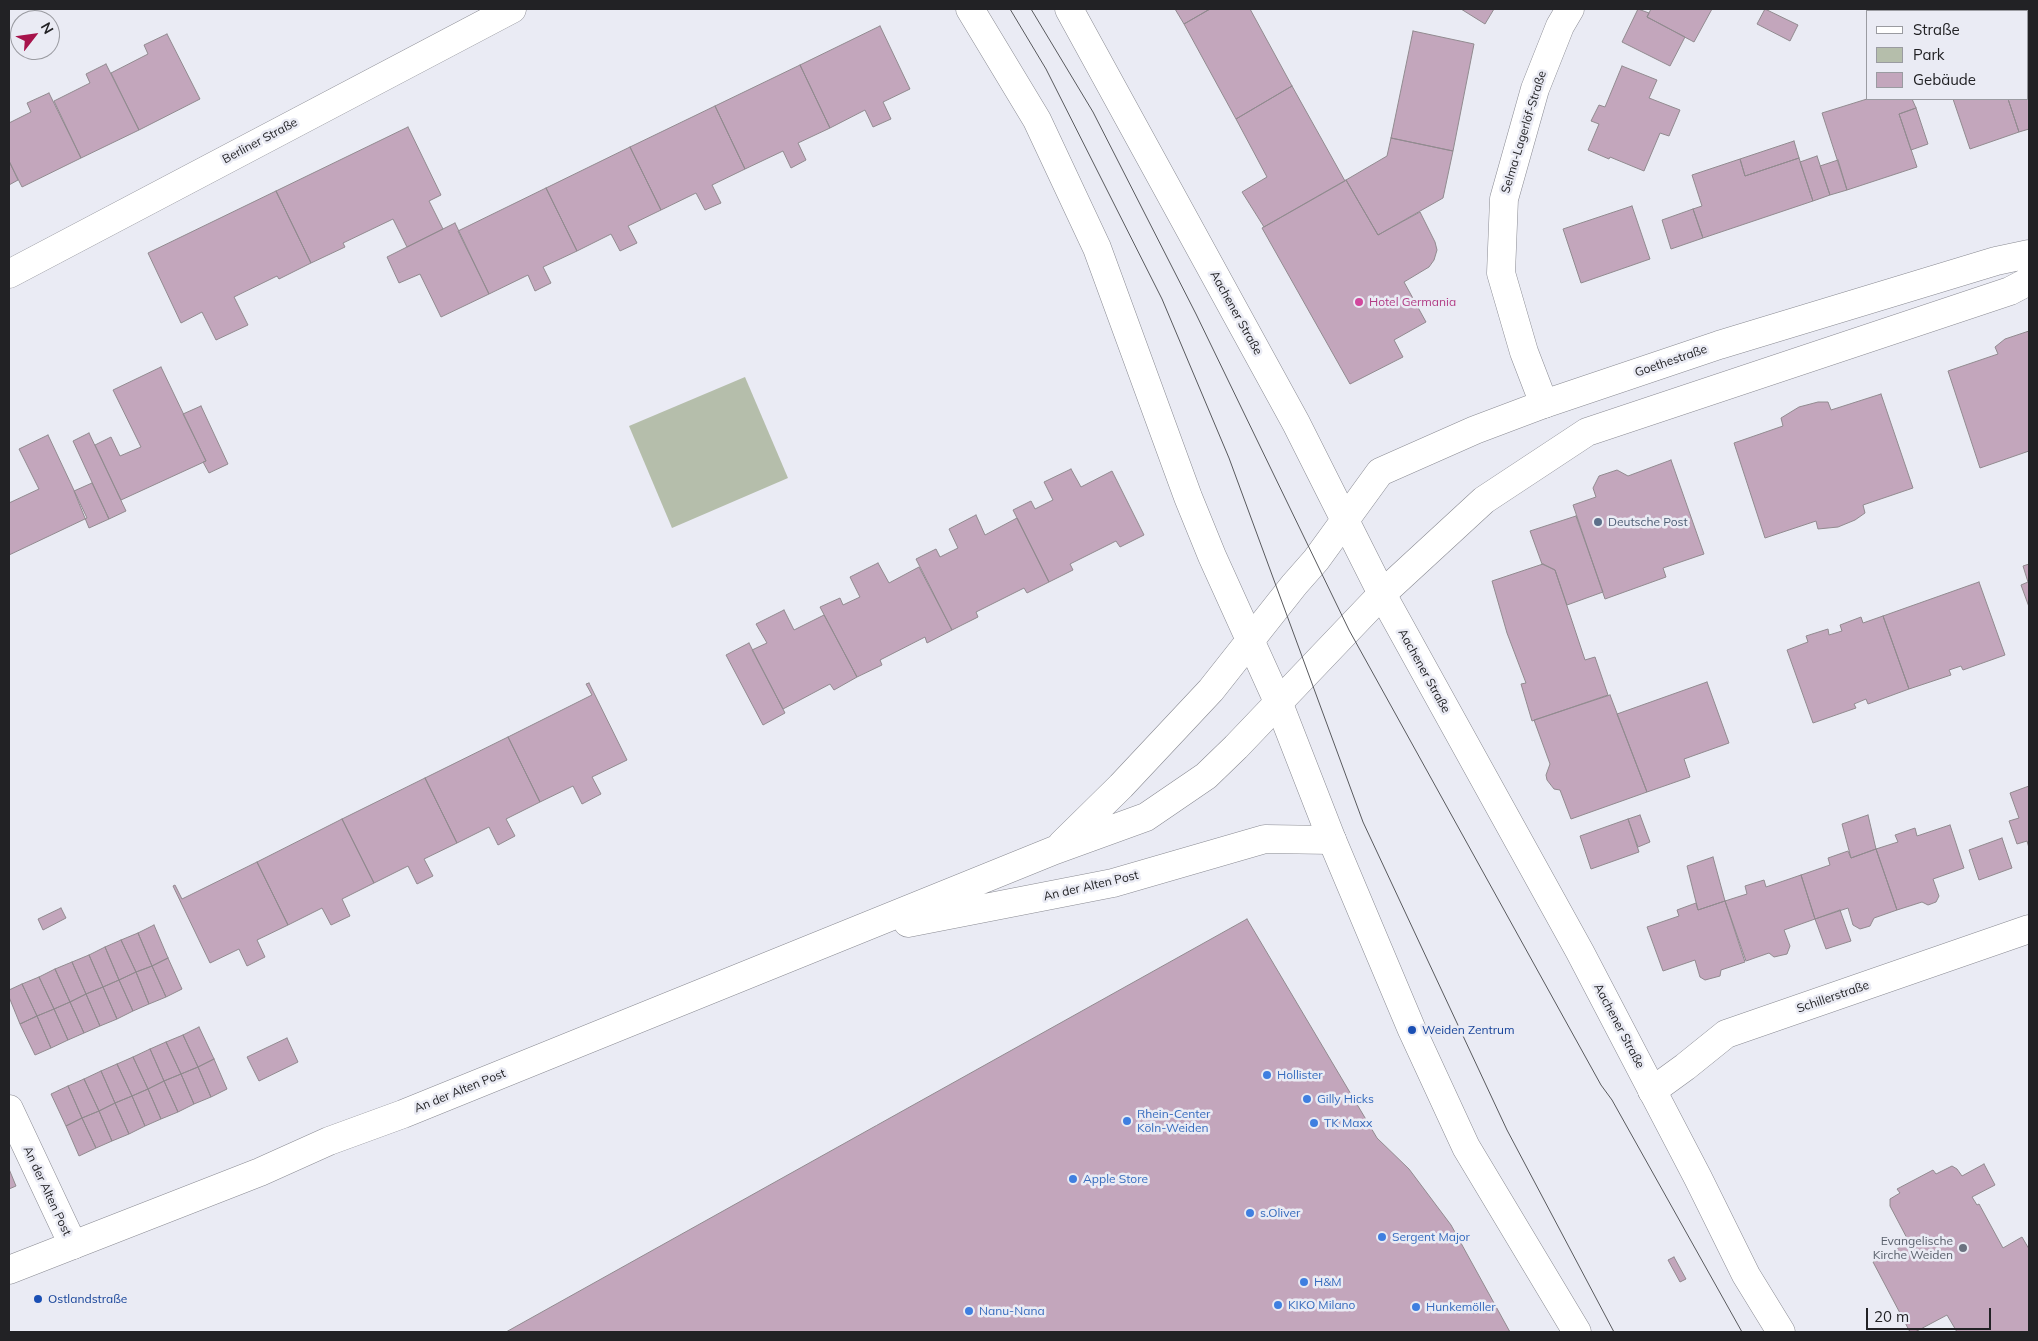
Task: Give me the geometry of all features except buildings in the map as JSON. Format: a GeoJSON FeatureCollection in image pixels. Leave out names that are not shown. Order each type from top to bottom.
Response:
{"type":"FeatureCollection","features":[{"type":"Feature","properties":{"kind":"street","name":"Berliner Straße"},"geometry":{"type":"LineString","coordinates":[[9,274],[512,9]]}},
{"type":"Feature","properties":{"kind":"street"},"geometry":{"type":"LineString","coordinates":[[970,9],[1037,120],[1096,248],[1188,497],[1279,704],[1332,840],[1412,1030],[1466,1148],[1577,1332]]}},
{"type":"Feature","properties":{"kind":"street","name":"Aachener Straße"},"geometry":{"type":"LineString","coordinates":[[1069,9],[1296,423],[1382,594],[1580,952],[1698,1178],[1746,1276],[1781,1332]]}},
{"type":"Feature","properties":{"kind":"street","name":"Selma-Lagerlöf-Straße"},"geometry":{"type":"LineString","coordinates":[[1544,404],[1524,352],[1501,273],[1504,199],[1535,89],[1560,26],[1570,9]]}},
{"type":"Feature","properties":{"kind":"street","name":"Goethestraße"},"geometry":{"type":"LineString","coordinates":[[1250,640],[1345,522],[1380,472],[1475,430],[1544,404],[1719,345],[1996,261],[2029,254]]}},
{"type":"Feature","properties":{"kind":"street"},"geometry":{"type":"LineString","coordinates":[[1382,594],[1484,500],[1587,432],[2010,291],[2029,281]]}},
{"type":"Feature","properties":{"kind":"street","name":"An der Alten Post"},"geometry":{"type":"LineString","coordinates":[[9,1270],[260,1172],[329,1141],[403,1114],[1055,850],[1146,816],[1175,798],[1212,770],[1279,704],[1382,594]]}},
{"type":"Feature","properties":{"kind":"street","name":"An der Alten Post"},"geometry":{"type":"LineString","coordinates":[[1055,850],[1120,786],[1206,696],[1250,640]]}},
{"type":"Feature","properties":{"kind":"street","name":"An der Alten Post"},"geometry":{"type":"LineString","coordinates":[[847,934],[1113,884],[1265,839],[1332,840]]}},
{"type":"Feature","properties":{"kind":"street","name":"Schillerstraße"},"geometry":{"type":"LineString","coordinates":[[1652,1091],[1726,1034],[2029,929]]}},
{"type":"Feature","properties":{"kind":"street","name":"An der Alten Post"},"geometry":{"type":"LineString","coordinates":[[9,1109],[73,1245]]}},
{"type":"Feature","properties":{"kind":"green space"},"geometry":{"type":"Polygon","coordinates":[[[745,377],[788,478],[672,528],[629,426],[745,377]]]}},
{"type":"Feature","properties":{"kind":"tram line"},"geometry":{"type":"LineString","coordinates":[[1010,9],[1046,69],[1162,299],[1229,458],[1363,822],[1507,1130],[1614,1332]]}},
{"type":"Feature","properties":{"kind":"tram line"},"geometry":{"type":"LineString","coordinates":[[1031,9],[1093,112],[1196,314],[1349,630],[1601,1085],[1612,1100],[1742,1332]]}},
{"type":"Feature","properties":{"kind":"place","name":"Hotel Germania"},"geometry":{"type":"Point","coordinates":[1359,302]}},
{"type":"Feature","properties":{"kind":"place","name":"Deutsche Post"},"geometry":{"type":"Point","coordinates":[1598,522]}},
{"type":"Feature","properties":{"kind":"place","name":"Weiden Zentrum"},"geometry":{"type":"Point","coordinates":[1412,1030]}},
{"type":"Feature","properties":{"kind":"place","name":"Hollister"},"geometry":{"type":"Point","coordinates":[1267,1075]}},
{"type":"Feature","properties":{"kind":"place","name":"Gilly Hicks"},"geometry":{"type":"Point","coordinates":[1307,1099]}},
{"type":"Feature","properties":{"kind":"place","name":"Rhein-Center Köln-Weiden"},"geometry":{"type":"Point","coordinates":[1127,1121]}},
{"type":"Feature","properties":{"kind":"place","name":"TK Maxx"},"geometry":{"type":"Point","coordinates":[1314,1123]}},
{"type":"Feature","properties":{"kind":"place","name":"Apple Store"},"geometry":{"type":"Point","coordinates":[1073,1179]}},
{"type":"Feature","properties":{"kind":"place","name":"s.Oliver"},"geometry":{"type":"Point","coordinates":[1250,1213]}},
{"type":"Feature","properties":{"kind":"place","name":"Sergent Major"},"geometry":{"type":"Point","coordinates":[1382,1237]}},
{"type":"Feature","properties":{"kind":"place","name":"Evangelische Kirche Weiden"},"geometry":{"type":"Point","coordinates":[1963,1248]}},
{"type":"Feature","properties":{"kind":"place","name":"H&M"},"geometry":{"type":"Point","coordinates":[1304,1282]}},
{"type":"Feature","properties":{"kind":"place","name":"Ostlandstraße"},"geometry":{"type":"Point","coordinates":[38,1299]}},
{"type":"Feature","properties":{"kind":"place","name":"KIKO Milano"},"geometry":{"type":"Point","coordinates":[1278,1305]}},
{"type":"Feature","properties":{"kind":"place","name":"Hunkemöller"},"geometry":{"type":"Point","coordinates":[1416,1307]}},
{"type":"Feature","properties":{"kind":"place","name":"Nanu-Nana"},"geometry":{"type":"Point","coordinates":[969,1311]}}]}
